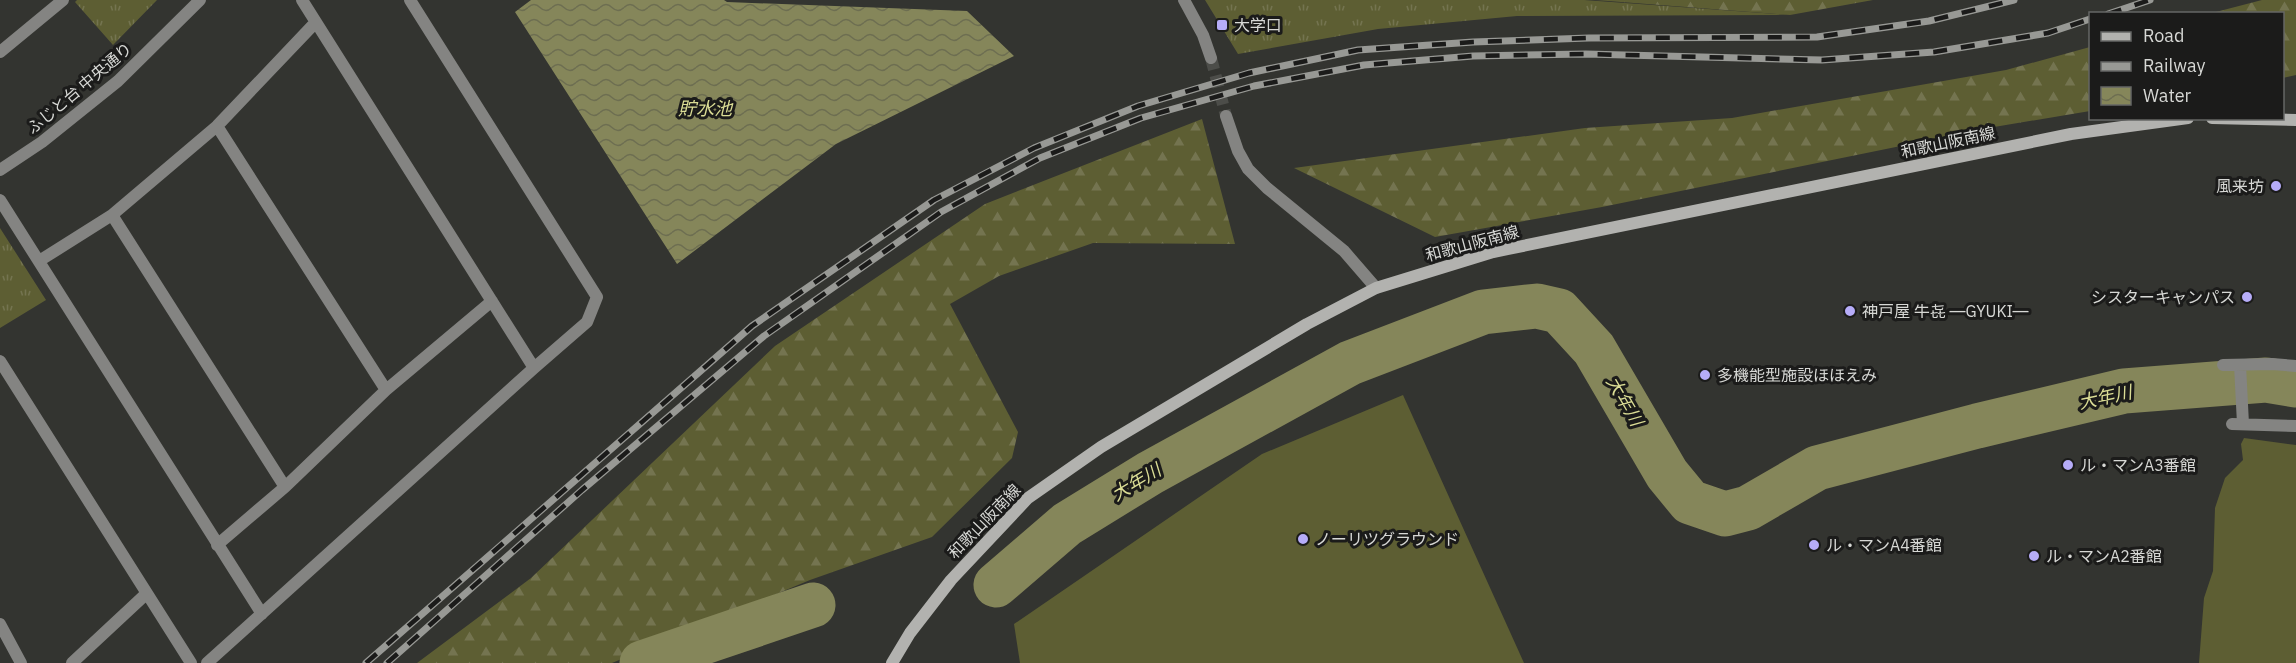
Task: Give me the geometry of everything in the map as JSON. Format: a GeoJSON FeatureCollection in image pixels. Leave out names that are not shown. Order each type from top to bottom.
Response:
{"type":"FeatureCollection","features":[{"type":"Feature","properties":{"kind":"main road","name":"和歌山阪南線"},"geometry":{"type":"LineString","coordinates":[[892,663],[910,633],[951,580],[1028,498],[1101,447],[1307,324],[1376,288],[1493,252],[2070,134],[2172,120]]}},
{"type":"Feature","properties":{"kind":"street"},"geometry":{"type":"LineString","coordinates":[[0,52],[63,0]]}},
{"type":"Feature","properties":{"kind":"street","name":"ふじと台 中央通り"},"geometry":{"type":"LineString","coordinates":[[0,170],[42,142],[118,81],[200,0]]}},
{"type":"Feature","properties":{"kind":"street"},"geometry":{"type":"LineString","coordinates":[[302,0],[534,368]]}},
{"type":"Feature","properties":{"kind":"street"},"geometry":{"type":"LineString","coordinates":[[207,663],[588,322],[597,297],[410,0]]}},
{"type":"Feature","properties":{"kind":"street"},"geometry":{"type":"LineString","coordinates":[[1184,0],[1203,35],[1211,58]]}},
{"type":"Feature","properties":{"kind":"street"},"geometry":{"type":"LineString","coordinates":[[39,261],[112,215],[217,126],[315,23]]}},
{"type":"Feature","properties":{"kind":"street"},"geometry":{"type":"LineString","coordinates":[[1226,116],[1238,151],[1248,170],[1266,188],[1344,251],[1376,288]]}},
{"type":"Feature","properties":{"kind":"street"},"geometry":{"type":"LineString","coordinates":[[217,126],[386,390]]}},
{"type":"Feature","properties":{"kind":"street"},"geometry":{"type":"LineString","coordinates":[[0,200],[262,614]]}},
{"type":"Feature","properties":{"kind":"street"},"geometry":{"type":"LineString","coordinates":[[112,215],[285,487]]}},
{"type":"Feature","properties":{"kind":"street"},"geometry":{"type":"LineString","coordinates":[[217,545],[285,487],[386,390],[492,301]]}},
{"type":"Feature","properties":{"kind":"street"},"geometry":{"type":"LineString","coordinates":[[0,361],[191,663]]}},
{"type":"Feature","properties":{"kind":"street"},"geometry":{"type":"LineString","coordinates":[[2223,365],[2296,366]]}},
{"type":"Feature","properties":{"kind":"street"},"geometry":{"type":"LineString","coordinates":[[2240,365],[2238,424],[2296,426]]}},
{"type":"Feature","properties":{"kind":"street"},"geometry":{"type":"LineString","coordinates":[[72,663],[146,594]]}},
{"type":"Feature","properties":{"kind":"street"},"geometry":{"type":"LineString","coordinates":[[0,624],[21,663]]}},
{"type":"Feature","properties":{"kind":"green space"},"geometry":{"type":"Polygon","coordinates":[[[77,0],[157,0],[113,45],[75,2],[77,0]]]}},
{"type":"Feature","properties":{"kind":"green space"},"geometry":{"type":"Polygon","coordinates":[[[1205,0],[1584,0],[1790,15],[1517,16],[1378,29],[1238,54],[1205,0]]]}},
{"type":"Feature","properties":{"kind":"green space"},"geometry":{"type":"Polygon","coordinates":[[[1595,0],[1873,0],[1790,15],[1595,0]]]}},
{"type":"Feature","properties":{"kind":"green space"},"geometry":{"type":"Polygon","coordinates":[[[2262,0],[2296,0],[2296,75],[2284,78],[2284,12],[2216,12],[2262,0]]]}},
{"type":"Feature","properties":{"kind":"green space"},"geometry":{"type":"Polygon","coordinates":[[[2089,47],[2089,111],[1994,127],[1602,207],[1435,237],[1294,168],[1585,128],[1732,118],[2006,70],[2089,47]]]}},
{"type":"Feature","properties":{"kind":"green space"},"geometry":{"type":"Polygon","coordinates":[[[1202,119],[1235,244],[1093,243],[999,276],[950,304],[1018,432],[1012,458],[932,537],[810,580],[612,663],[417,663],[531,578],[775,346],[985,204],[1202,119]]]}},
{"type":"Feature","properties":{"kind":"green space"},"geometry":{"type":"Polygon","coordinates":[[[0,228],[46,300],[0,328],[0,228]]]}},
{"type":"Feature","properties":{"kind":"green space","name":"ノーリツグラウンド"},"geometry":{"type":"Polygon","coordinates":[[[1403,395],[1524,663],[1020,663],[1014,624],[1262,454],[1403,395]]]}},
{"type":"Feature","properties":{"kind":"green space"},"geometry":{"type":"Polygon","coordinates":[[[2244,438],[2296,445],[2296,663],[2199,663],[2204,598],[2213,571],[2215,508],[2225,478],[2243,460],[2241,444],[2244,438]]]}},
{"type":"Feature","properties":{"kind":"water","name":"貯水池"},"geometry":{"type":"Polygon","coordinates":[[[531,0],[724,0],[727,2],[967,11],[1014,56],[836,144],[677,264],[515,12],[531,0]]]}},
{"type":"Feature","properties":{"kind":"waterway","name":"大年川"},"geometry":{"type":"LineString","coordinates":[[996,585],[1067,524],[1150,473],[1350,363],[1483,312],[1537,306],[1559,311],[1594,349],[1667,474],[1690,502],[1725,514],[1748,508],[1817,468],[1977,426],[2124,391],[2266,380],[2296,385]]}},
{"type":"Feature","properties":{"kind":"waterway","name":"大年川"},"geometry":{"type":"LineString","coordinates":[[642,663],[813,605]]}},
{"type":"Feature","properties":{"kind":"tunnel"},"geometry":{"type":"LineString","coordinates":[[1211,58],[1226,116]]}},
{"type":"Feature","properties":{"kind":"railway"},"geometry":{"type":"LineString","coordinates":[[366,663],[752,326],[934,200],[1034,148],[1138,106],[1249,73],[1358,50],[1473,42],[1589,38],[1817,37],[1929,21],[2014,0]]}},
{"type":"Feature","properties":{"kind":"railway"},"geometry":{"type":"LineString","coordinates":[[2114,12],[2150,0]]}},
{"type":"Feature","properties":{"kind":"railway"},"geometry":{"type":"LineString","coordinates":[[387,663],[582,490],[764,336],[941,212],[1040,158],[1141,118],[1254,86],[1364,65],[1473,56],[1586,54],[1822,60],[1934,52],[2048,33],[2089,19]]}},
{"type":"Feature","properties":{"kind":"place","name":"大学口"},"geometry":{"type":"Point","coordinates":[1222,25]}},
{"type":"Feature","properties":{"kind":"place","name":"風来坊"},"geometry":{"type":"Point","coordinates":[2276,186]}},
{"type":"Feature","properties":{"kind":"place","name":"シスターキャンパス"},"geometry":{"type":"Point","coordinates":[2247,297]}},
{"type":"Feature","properties":{"kind":"place","name":"神戸屋 牛㐂 ―GYUKI―"},"geometry":{"type":"Point","coordinates":[1850,311]}},
{"type":"Feature","properties":{"kind":"place","name":"多機能型施設ほほえみ"},"geometry":{"type":"Point","coordinates":[1705,375]}},
{"type":"Feature","properties":{"kind":"place","name":"ル・マンA3番館"},"geometry":{"type":"Point","coordinates":[2068,465]}},
{"type":"Feature","properties":{"kind":"place","name":"ノーリツグラウンド"},"geometry":{"type":"Point","coordinates":[1303,539]}},
{"type":"Feature","properties":{"kind":"place","name":"ル・マンA4番館"},"geometry":{"type":"Point","coordinates":[1814,545]}},
{"type":"Feature","properties":{"kind":"place","name":"ル・マンA2番館"},"geometry":{"type":"Point","coordinates":[2034,556]}}]}
